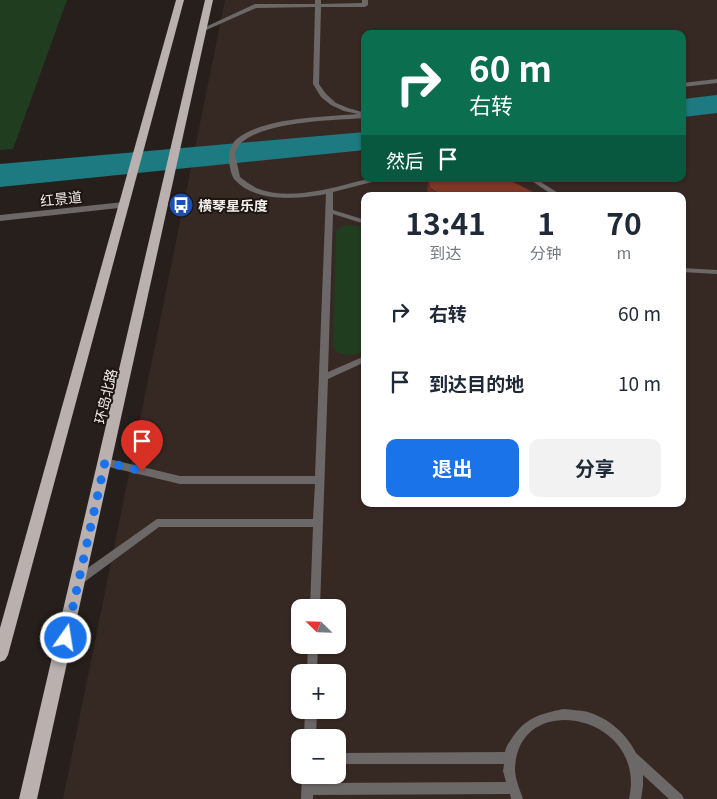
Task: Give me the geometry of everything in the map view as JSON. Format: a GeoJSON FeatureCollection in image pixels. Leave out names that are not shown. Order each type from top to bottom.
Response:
{"type":"FeatureCollection","features":[{"type":"Feature","properties":{"kind":"main road"},"geometry":{"type":"LineString","coordinates":[[0,655],[180,0]]}},
{"type":"Feature","properties":{"kind":"main road","name":"环岛北路"},"geometry":{"type":"LineString","coordinates":[[28,799],[209,0]]}},
{"type":"Feature","properties":{"kind":"street","name":"红景道"},"geometry":{"type":"LineString","coordinates":[[0,218],[124,205]]}},
{"type":"Feature","properties":{"kind":"lane"},"geometry":{"type":"LineString","coordinates":[[202,30],[255,6],[318,3],[365,5],[365,0]]}},
{"type":"Feature","properties":{"kind":"lane"},"geometry":{"type":"LineString","coordinates":[[318,3],[316,84],[321,95],[333,104],[361,114]]}},
{"type":"Feature","properties":{"kind":"lane"},"geometry":{"type":"LineString","coordinates":[[686,85],[717,81]]}},
{"type":"Feature","properties":{"kind":"lane"},"geometry":{"type":"LineString","coordinates":[[361,115],[267,127],[242,138],[232,151],[236,178],[243,184],[266,192],[295,196],[330,192],[367,182]]}},
{"type":"Feature","properties":{"kind":"lane"},"geometry":{"type":"LineString","coordinates":[[537,182],[553,192]]}},
{"type":"Feature","properties":{"kind":"lane"},"geometry":{"type":"LineString","coordinates":[[314,599],[330,192]]}},
{"type":"Feature","properties":{"kind":"lane"},"geometry":{"type":"LineString","coordinates":[[329,211],[361,221]]}},
{"type":"Feature","properties":{"kind":"lane"},"geometry":{"type":"LineString","coordinates":[[686,270],[717,272]]}},
{"type":"Feature","properties":{"kind":"lane"},"geometry":{"type":"LineString","coordinates":[[323,378],[361,361]]}},
{"type":"Feature","properties":{"kind":"lane"},"geometry":{"type":"LineString","coordinates":[[105,462],[180,480],[319,480]]}},
{"type":"Feature","properties":{"kind":"lane"},"geometry":{"type":"LineString","coordinates":[[79,580],[156,523],[318,523]]}},
{"type":"Feature","properties":{"kind":"lane"},"geometry":{"type":"LineString","coordinates":[[308,794],[514,794],[508,773],[513,743],[522,731],[534,721],[548,715],[564,714],[580,715],[596,721],[611,730],[623,742],[632,757],[637,773],[638,789],[636,799]]}},
{"type":"Feature","properties":{"kind":"lane"},"geometry":{"type":"LineString","coordinates":[[632,757],[678,799]]}},
{"type":"Feature","properties":{"kind":"lane"},"geometry":{"type":"LineString","coordinates":[[346,758],[509,758]]}},
{"type":"Feature","properties":{"kind":"shaded area"},"geometry":{"type":"Polygon","coordinates":[[[225,0],[717,0],[717,799],[63,799],[225,0]]]}},
{"type":"Feature","properties":{"kind":"green space"},"geometry":{"type":"Polygon","coordinates":[[[0,0],[67,0],[13,149],[0,150],[0,0]]]}},
{"type":"Feature","properties":{"kind":"green space"},"geometry":{"type":"Polygon","coordinates":[[[345,225],[361,227],[361,353],[347,355],[337,352],[333,346],[336,231],[345,225]]]}},
{"type":"Feature","properties":{"kind":"water"},"geometry":{"type":"Polygon","coordinates":[[[717,95],[717,113],[686,117],[686,99],[717,95]]]}},
{"type":"Feature","properties":{"kind":"water"},"geometry":{"type":"Polygon","coordinates":[[[361,132],[361,150],[0,187],[0,164],[361,132]]]}},
{"type":"Feature","properties":{"kind":"building"},"geometry":{"type":"Polygon","coordinates":[[[428,182],[514,182],[533,192],[436,192],[430,188],[428,182]]]}},
{"type":"Feature","properties":{"kind":"place","name":"横琴星乐度"},"geometry":{"type":"Point","coordinates":[181,205]}},
{"type":"Feature","properties":{"kind":"route"},"geometry":{"type":"LineString","coordinates":[[66,638],[105,462],[142,471]]}}]}
